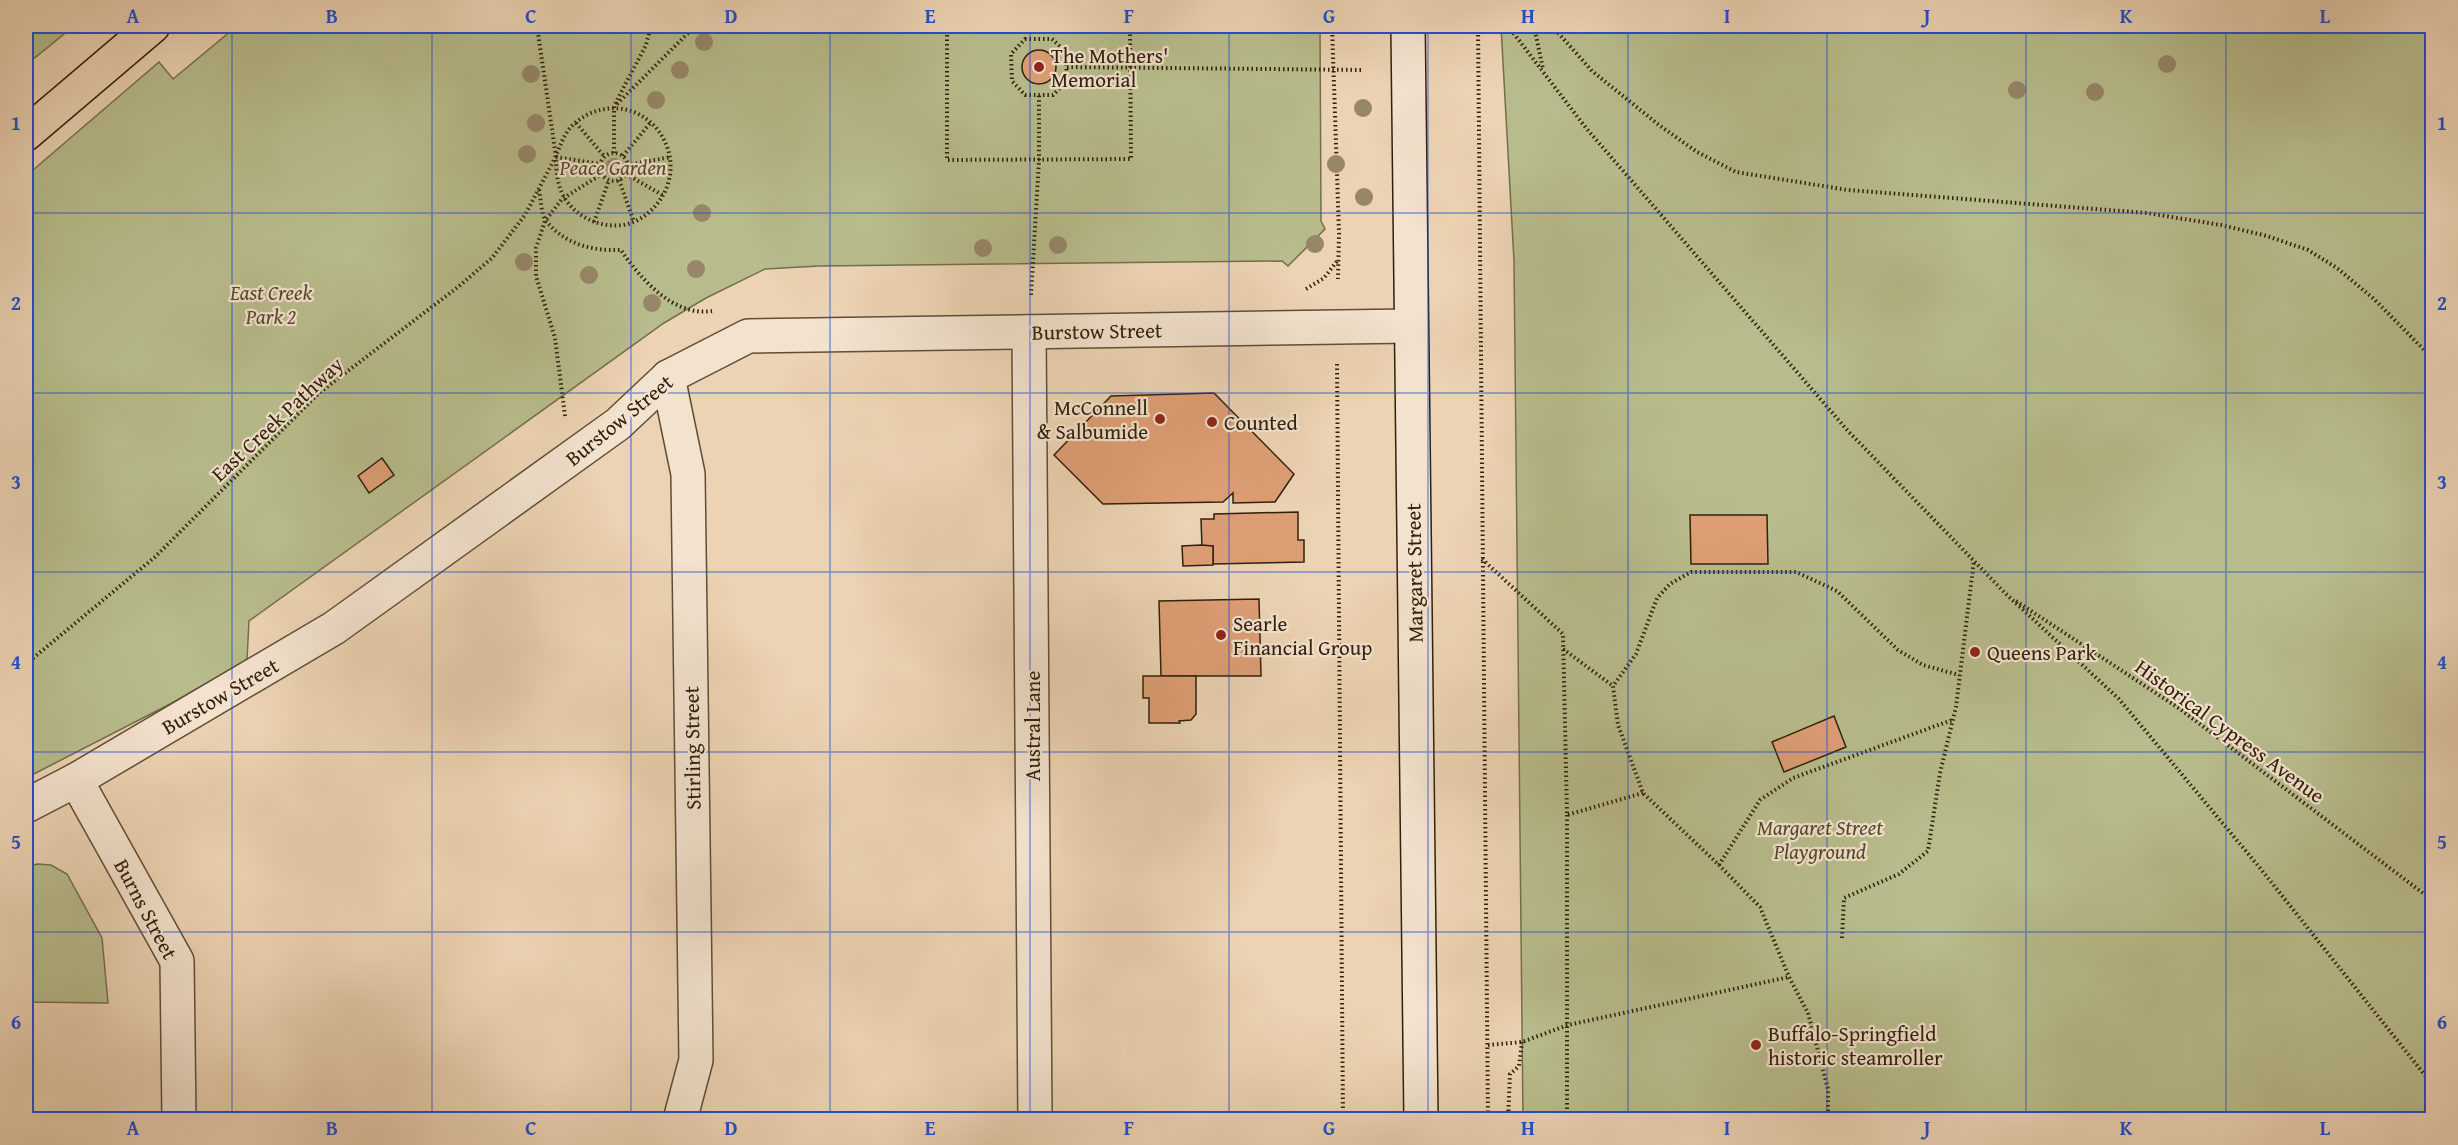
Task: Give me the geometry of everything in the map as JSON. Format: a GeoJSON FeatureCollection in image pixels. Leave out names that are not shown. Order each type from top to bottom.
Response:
{"type":"FeatureCollection","features":[{"type":"Feature","properties":{"kind":"main road"},"geometry":{"type":"LineString","coordinates":[[26,134],[153,26]]}},
{"type":"Feature","properties":{"kind":"street","name":"Margaret Street"},"geometry":{"type":"LineString","coordinates":[[1408,26],[1421,1119]]}},
{"type":"Feature","properties":{"kind":"street","name":"Burstow Street"},"geometry":{"type":"LineString","coordinates":[[26,806],[76,780],[334,628],[618,424],[668,377],[748,336],[1410,326]]}},
{"type":"Feature","properties":{"kind":"street","name":"Austral Lane"},"geometry":{"type":"LineString","coordinates":[[1029,332],[1035,1119]]}},
{"type":"Feature","properties":{"kind":"street","name":"Stirling Street"},"geometry":{"type":"LineString","coordinates":[[668,377],[688,474],[696,1060],[680,1119]]}},
{"type":"Feature","properties":{"kind":"street","name":"Burns Street"},"geometry":{"type":"LineString","coordinates":[[76,780],[177,961],[179,1119]]}},
{"type":"Feature","properties":{"kind":"path"},"geometry":{"type":"LineString","coordinates":[[537,26],[556,157],[556,177],[564,197],[576,212],[594,222],[614,226],[634,222],[651,211],[664,196],[671,177],[671,157],[664,138],[651,122],[633,112],[614,106]]}},
{"type":"Feature","properties":{"kind":"path"},"geometry":{"type":"LineString","coordinates":[[614,153],[614,106],[646,45],[651,26]]}},
{"type":"Feature","properties":{"kind":"path"},"geometry":{"type":"LineString","coordinates":[[604,156],[576,123],[594,112],[614,106],[695,26]]}},
{"type":"Feature","properties":{"kind":"path"},"geometry":{"type":"LineString","coordinates":[[947,26],[947,160],[1131,159],[1130,26]]}},
{"type":"Feature","properties":{"kind":"path"},"geometry":{"type":"LineString","coordinates":[[1332,26],[1339,233],[1338,279]]}},
{"type":"Feature","properties":{"kind":"path"},"geometry":{"type":"LineString","coordinates":[[1478,26],[1488,1119]]}},
{"type":"Feature","properties":{"kind":"path"},"geometry":{"type":"LineString","coordinates":[[1508,26],[1586,128],[1848,431],[2006,594],[2119,699],[2260,868],[2433,1084]]}},
{"type":"Feature","properties":{"kind":"path"},"geometry":{"type":"LineString","coordinates":[[1534,26],[1543,70]]}},
{"type":"Feature","properties":{"kind":"path"},"geometry":{"type":"LineString","coordinates":[[1552,26],[1592,71],[1634,105],[1697,152],[1736,172],[1848,190],[2147,213],[2221,225],[2267,236],[2308,250],[2337,268],[2374,299],[2433,358]]}},
{"type":"Feature","properties":{"kind":"path"},"geometry":{"type":"LineString","coordinates":[[1025,39],[1052,39],[1066,52],[1067,81],[1053,95],[1039,95],[1025,94],[1012,81],[1011,54],[1025,39]]}},
{"type":"Feature","properties":{"kind":"path"},"geometry":{"type":"LineString","coordinates":[[1067,67],[1363,70]]}},
{"type":"Feature","properties":{"kind":"path"},"geometry":{"type":"LineString","coordinates":[[1029,332],[1040,160],[1039,95]]}},
{"type":"Feature","properties":{"kind":"path"},"geometry":{"type":"LineString","coordinates":[[623,156],[651,122]]}},
{"type":"Feature","properties":{"kind":"path","name":"East Creek Pathway"},"geometry":{"type":"LineString","coordinates":[[26,664],[154,556],[319,393],[458,287],[492,258],[525,215],[556,157],[563,138],[576,123]]}},
{"type":"Feature","properties":{"kind":"path"},"geometry":{"type":"LineString","coordinates":[[614,153],[623,156],[627,165],[626,174],[619,180],[609,180],[602,174],[600,164],[604,156],[614,153]]}},
{"type":"Feature","properties":{"kind":"path"},"geometry":{"type":"LineString","coordinates":[[556,157],[600,164]]}},
{"type":"Feature","properties":{"kind":"path"},"geometry":{"type":"LineString","coordinates":[[627,165],[671,157]]}},
{"type":"Feature","properties":{"kind":"path"},"geometry":{"type":"LineString","coordinates":[[569,460],[555,338],[536,276],[536,248],[546,221],[564,197],[602,174]]}},
{"type":"Feature","properties":{"kind":"path"},"geometry":{"type":"LineString","coordinates":[[626,174],[664,196]]}},
{"type":"Feature","properties":{"kind":"path"},"geometry":{"type":"LineString","coordinates":[[594,222],[609,180]]}},
{"type":"Feature","properties":{"kind":"path"},"geometry":{"type":"LineString","coordinates":[[619,180],[634,222]]}},
{"type":"Feature","properties":{"kind":"path"},"geometry":{"type":"LineString","coordinates":[[538,189],[546,221],[577,246],[603,251],[621,250],[637,273],[670,302],[695,311],[714,311]]}},
{"type":"Feature","properties":{"kind":"path"},"geometry":{"type":"LineString","coordinates":[[1297,291],[1307,289],[1324,278],[1338,260]]}},
{"type":"Feature","properties":{"kind":"path"},"geometry":{"type":"LineString","coordinates":[[1019,295],[1043,295]]}},
{"type":"Feature","properties":{"kind":"path"},"geometry":{"type":"LineString","coordinates":[[1336,363],[1343,1119]]}},
{"type":"Feature","properties":{"kind":"path"},"geometry":{"type":"LineString","coordinates":[[1482,558],[1563,634],[1567,815],[1568,1119]]}},
{"type":"Feature","properties":{"kind":"path"},"geometry":{"type":"LineString","coordinates":[[1842,938],[1844,898],[1899,874],[1928,851],[1940,773],[1953,720],[1974,560]]}},
{"type":"Feature","properties":{"kind":"path"},"geometry":{"type":"LineString","coordinates":[[1828,1119],[1828,1089],[1808,1013],[1789,977],[1760,907],[1643,794],[1618,725],[1613,686],[1636,654],[1657,598],[1670,584],[1691,572],[1796,572],[1837,591],[1898,650],[1923,665],[1959,675]]}},
{"type":"Feature","properties":{"kind":"path","name":"Historical Cypress Avenue"},"geometry":{"type":"LineString","coordinates":[[2006,594],[2180,709],[2433,900]]}},
{"type":"Feature","properties":{"kind":"path"},"geometry":{"type":"LineString","coordinates":[[1563,649],[1613,686]]}},
{"type":"Feature","properties":{"kind":"path"},"geometry":{"type":"LineString","coordinates":[[1719,865],[1760,800],[1793,778],[1953,720]]}},
{"type":"Feature","properties":{"kind":"path"},"geometry":{"type":"LineString","coordinates":[[1567,815],[1643,794]]}},
{"type":"Feature","properties":{"kind":"path"},"geometry":{"type":"LineString","coordinates":[[1488,1045],[1522,1042],[1568,1025],[1789,977]]}},
{"type":"Feature","properties":{"kind":"path"},"geometry":{"type":"LineString","coordinates":[[1508,1119],[1510,1074],[1519,1066],[1522,1042]]}},
{"type":"Feature","properties":{"kind":"green space"},"geometry":{"type":"Polygon","coordinates":[[[26,26],[74,26],[26,65],[26,26]]]}},
{"type":"Feature","properties":{"kind":"green space","name":"East Creek Park 2"},"geometry":{"type":"Polygon","coordinates":[[[237,26],[1320,26],[1321,221],[1325,229],[1288,266],[1282,261],[819,266],[765,269],[706,298],[664,323],[249,621],[247,660],[172,703],[26,778],[26,176],[159,62],[173,79],[237,26]]]}},
{"type":"Feature","properties":{"kind":"green space","name":"Queens Park"},"geometry":{"type":"Polygon","coordinates":[[[1501,26],[2432,26],[2432,1119],[1523,1119],[1514,261],[1501,26]]]}},
{"type":"Feature","properties":{"kind":"green space"},"geometry":{"type":"Polygon","coordinates":[[[37,864],[51,865],[67,874],[102,938],[108,1003],[26,1002],[26,868],[37,864]]]}},
{"type":"Feature","properties":{"kind":"building","name":"The Mothers' Memorial"},"geometry":{"type":"Polygon","coordinates":[[[1039,50],[1051,55],[1056,67],[1051,79],[1039,84],[1027,79],[1022,67],[1027,55],[1039,50]]]}},
{"type":"Feature","properties":{"kind":"building"},"geometry":{"type":"Polygon","coordinates":[[[1214,393],[1294,474],[1275,502],[1233,503],[1233,493],[1223,502],[1103,504],[1054,455],[1111,396],[1214,393]]]}},
{"type":"Feature","properties":{"kind":"building"},"geometry":{"type":"Polygon","coordinates":[[[382,458],[394,475],[369,493],[358,476],[382,458]]]}},
{"type":"Feature","properties":{"kind":"building"},"geometry":{"type":"Polygon","coordinates":[[[1298,512],[1298,540],[1304,540],[1304,562],[1213,564],[1213,546],[1202,547],[1201,519],[1214,519],[1214,514],[1298,512]]]}},
{"type":"Feature","properties":{"kind":"building"},"geometry":{"type":"Polygon","coordinates":[[[1690,515],[1767,515],[1768,564],[1691,564],[1690,515]]]}},
{"type":"Feature","properties":{"kind":"building"},"geometry":{"type":"Polygon","coordinates":[[[1182,546],[1213,546],[1213,565],[1183,566],[1182,546]]]}},
{"type":"Feature","properties":{"kind":"building"},"geometry":{"type":"Polygon","coordinates":[[[1259,599],[1261,676],[1161,676],[1159,601],[1259,599]]]}},
{"type":"Feature","properties":{"kind":"building"},"geometry":{"type":"Polygon","coordinates":[[[1143,676],[1196,676],[1196,714],[1191,720],[1179,721],[1180,723],[1149,723],[1149,698],[1143,698],[1143,676]]]}},
{"type":"Feature","properties":{"kind":"building"},"geometry":{"type":"Polygon","coordinates":[[[1834,716],[1846,747],[1784,772],[1772,742],[1834,716]]]}},
{"type":"Feature","properties":{"kind":"place","name":"The Mothers' Memorial"},"geometry":{"type":"Point","coordinates":[1039,67]}},
{"type":"Feature","properties":{"kind":"place","name":"McConnell & Salbumide"},"geometry":{"type":"Point","coordinates":[1160,419]}},
{"type":"Feature","properties":{"kind":"place","name":"Counted"},"geometry":{"type":"Point","coordinates":[1212,422]}},
{"type":"Feature","properties":{"kind":"place","name":"Searle Financial Group"},"geometry":{"type":"Point","coordinates":[1221,635]}},
{"type":"Feature","properties":{"kind":"place","name":"Queens Park"},"geometry":{"type":"Point","coordinates":[1975,652]}},
{"type":"Feature","properties":{"kind":"place","name":"Buffalo-Springfield historic steamroller"},"geometry":{"type":"Point","coordinates":[1756,1045]}},
{"type":"Feature","properties":{"kind":"park label","name":"Peace Garden"},"geometry":{"type":"Point","coordinates":[613,167]}},
{"type":"Feature","properties":{"kind":"park label","name":"Margaret Street Playground"},"geometry":{"type":"Point","coordinates":[1820,839]}}]}
